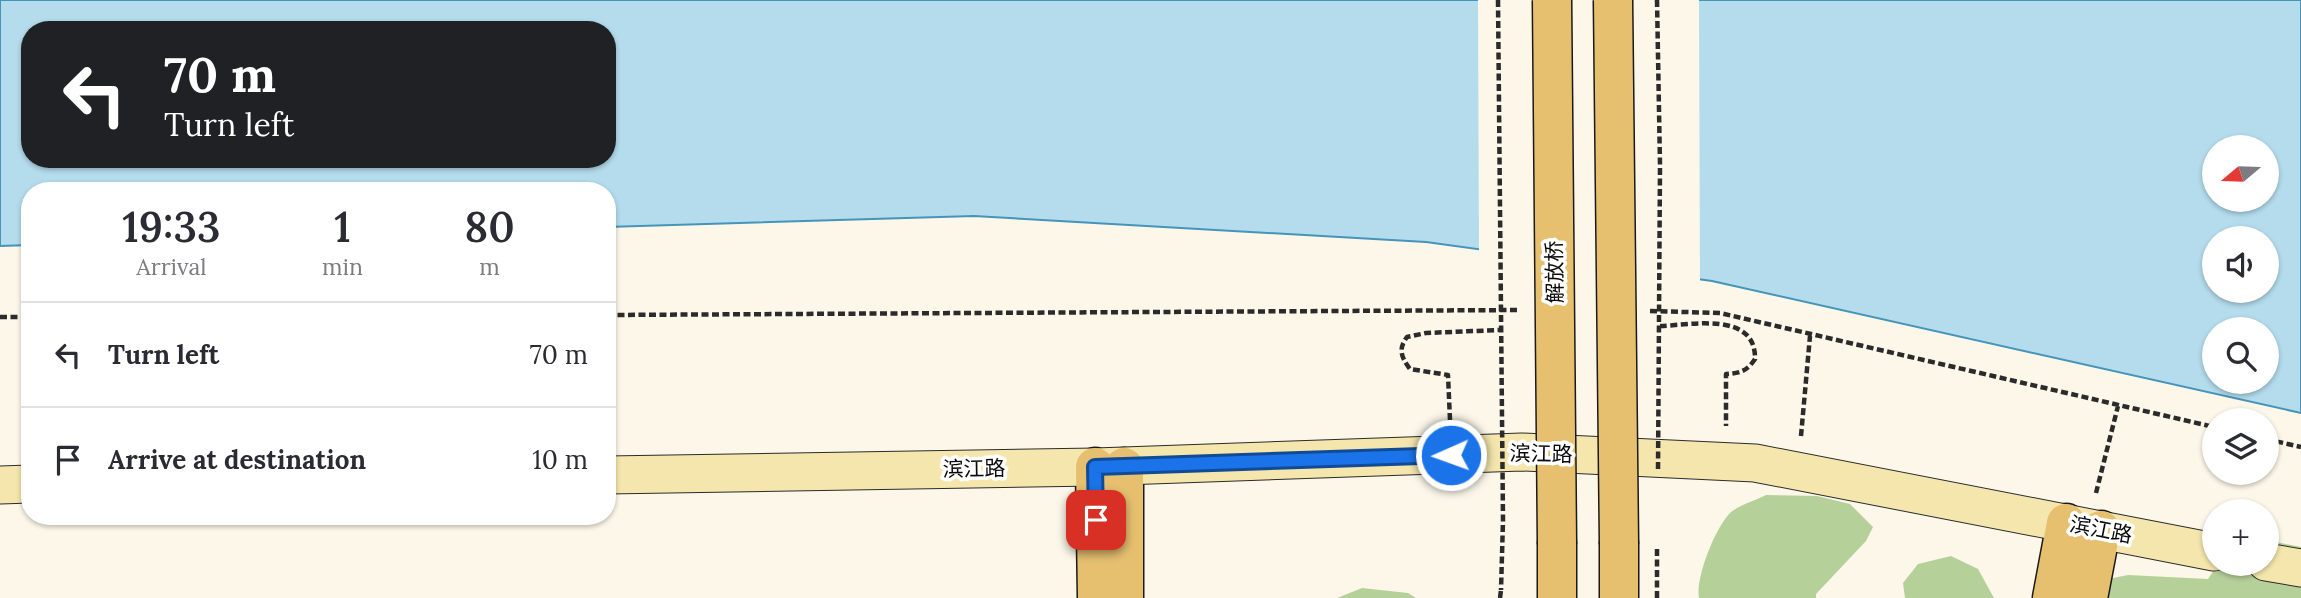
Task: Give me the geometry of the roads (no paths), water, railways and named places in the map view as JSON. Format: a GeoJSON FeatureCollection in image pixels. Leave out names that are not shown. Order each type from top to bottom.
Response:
{"type":"FeatureCollection","features":[{"type":"Feature","properties":{"kind":"main road","name":"解放桥"},"geometry":{"type":"LineString","coordinates":[[1552,0],[1556,598]]}},
{"type":"Feature","properties":{"kind":"main road"},"geometry":{"type":"LineString","coordinates":[[1613,0],[1619,598]]}},
{"type":"Feature","properties":{"kind":"main road","name":"滨江路"},"geometry":{"type":"LineString","coordinates":[[616,475],[1110,467],[1522,453],[1755,463],[2202,550]]}},
{"type":"Feature","properties":{"kind":"main road"},"geometry":{"type":"LineString","coordinates":[[1097,598],[1110,467]]}},
{"type":"Feature","properties":{"kind":"main road"},"geometry":{"type":"LineString","coordinates":[[1110,467],[1124,598]]}},
{"type":"Feature","properties":{"kind":"main road"},"geometry":{"type":"LineString","coordinates":[[0,485],[21,484]]}},
{"type":"Feature","properties":{"kind":"main road"},"geometry":{"type":"LineString","coordinates":[[2052,598],[2085,527]]}},
{"type":"Feature","properties":{"kind":"main road"},"geometry":{"type":"LineString","coordinates":[[2085,527],[2088,598]]}},
{"type":"Feature","properties":{"kind":"main road"},"geometry":{"type":"LineString","coordinates":[[2279,564],[2301,568]]}},
{"type":"Feature","properties":{"kind":"water"},"geometry":{"type":"Polygon","coordinates":[[[0,0],[2301,0],[2301,413],[2216,394],[2279,394],[2279,317],[2202,317],[2202,391],[1712,281],[1426,242],[974,216],[616,227],[616,182],[21,182],[21,245],[0,246],[0,0]]]}}]}
